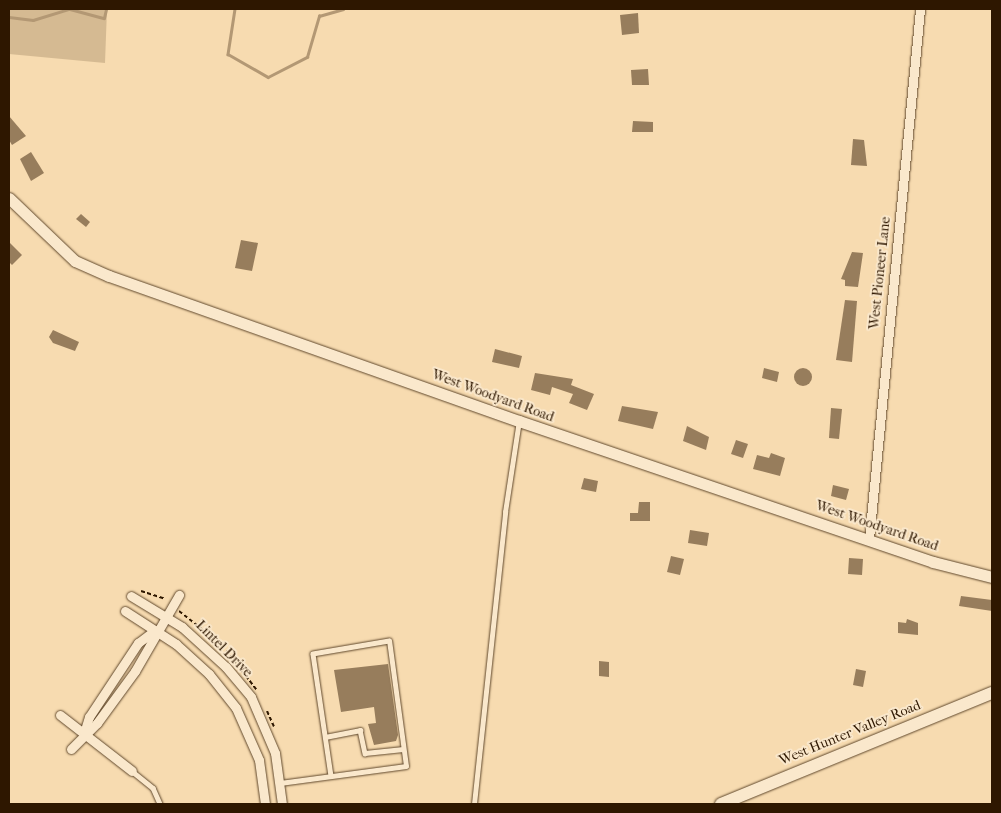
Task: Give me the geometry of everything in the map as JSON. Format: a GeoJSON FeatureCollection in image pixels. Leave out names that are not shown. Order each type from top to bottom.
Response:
{"type":"FeatureCollection","features":[{"type":"Feature","properties":{"kind":"main road","name":"West Hunter Valley Road"},"geometry":{"type":"LineString","coordinates":[[721,804],[992,693]]}},
{"type":"Feature","properties":{"kind":"street","name":"West Pioneer Lane"},"geometry":{"type":"LineString","coordinates":[[868,539],[920,9]]}},
{"type":"Feature","properties":{"kind":"street","name":"West Woodyard Road"},"geometry":{"type":"LineString","coordinates":[[9,198],[76,261],[109,276],[519,421],[868,539],[992,577]]}},
{"type":"Feature","properties":{"kind":"street","name":"Lintel Drive"},"geometry":{"type":"LineString","coordinates":[[133,592],[164,615],[226,667],[252,697],[275,753],[282,804]]}},
{"type":"Feature","properties":{"kind":"street"},"geometry":{"type":"LineString","coordinates":[[71,749],[84,734],[89,717],[138,643],[155,630],[179,595]]}},
{"type":"Feature","properties":{"kind":"street","name":"Lintel Drive"},"geometry":{"type":"LineString","coordinates":[[125,611],[155,630],[209,674],[236,708],[259,760],[265,804]]}},
{"type":"Feature","properties":{"kind":"street"},"geometry":{"type":"LineString","coordinates":[[60,715],[132,771]]}},
{"type":"Feature","properties":{"kind":"street"},"geometry":{"type":"LineString","coordinates":[[263,786],[278,783]]}},
{"type":"Feature","properties":{"kind":"lane"},"geometry":{"type":"LineString","coordinates":[[474,804],[504,521],[519,421]]}},
{"type":"Feature","properties":{"kind":"lane"},"geometry":{"type":"LineString","coordinates":[[278,783],[331,776],[406,766],[389,641],[313,654],[331,776]]}},
{"type":"Feature","properties":{"kind":"lane"},"geometry":{"type":"LineString","coordinates":[[325,738],[360,730],[365,754],[403,749]]}},
{"type":"Feature","properties":{"kind":"lane"},"geometry":{"type":"LineString","coordinates":[[132,771],[153,788],[160,804]]}},
{"type":"Feature","properties":{"kind":"path"},"geometry":{"type":"LineString","coordinates":[[133,592],[163,597]]}},
{"type":"Feature","properties":{"kind":"shaded area"},"geometry":{"type":"Polygon","coordinates":[[[9,9],[107,9],[105,63],[9,54],[9,9]]]}},
{"type":"Feature","properties":{"kind":"building"},"geometry":{"type":"Polygon","coordinates":[[[638,13],[639,33],[622,35],[620,15],[638,13]]]}},
{"type":"Feature","properties":{"kind":"building"},"geometry":{"type":"Polygon","coordinates":[[[648,69],[649,85],[632,85],[631,70],[648,69]]]}},
{"type":"Feature","properties":{"kind":"building"},"geometry":{"type":"Polygon","coordinates":[[[9,116],[26,136],[12,145],[9,140],[9,116]]]}},
{"type":"Feature","properties":{"kind":"building"},"geometry":{"type":"Polygon","coordinates":[[[633,121],[653,122],[653,132],[632,132],[633,121]]]}},
{"type":"Feature","properties":{"kind":"building"},"geometry":{"type":"Polygon","coordinates":[[[853,139],[864,140],[867,166],[851,165],[853,139]]]}},
{"type":"Feature","properties":{"kind":"building"},"geometry":{"type":"Polygon","coordinates":[[[31,152],[44,173],[31,181],[20,159],[31,152]]]}},
{"type":"Feature","properties":{"kind":"building"},"geometry":{"type":"Polygon","coordinates":[[[81,214],[90,222],[86,227],[76,219],[81,214]]]}},
{"type":"Feature","properties":{"kind":"building"},"geometry":{"type":"Polygon","coordinates":[[[241,240],[258,243],[252,271],[235,268],[241,240]]]}},
{"type":"Feature","properties":{"kind":"building"},"geometry":{"type":"Polygon","coordinates":[[[9,242],[22,255],[12,265],[9,262],[9,242]]]}},
{"type":"Feature","properties":{"kind":"building"},"geometry":{"type":"Polygon","coordinates":[[[852,252],[863,253],[858,287],[845,286],[845,280],[841,279],[852,252]]]}},
{"type":"Feature","properties":{"kind":"building"},"geometry":{"type":"Polygon","coordinates":[[[845,300],[857,301],[852,362],[836,360],[845,300]]]}},
{"type":"Feature","properties":{"kind":"building"},"geometry":{"type":"Polygon","coordinates":[[[53,330],[79,342],[75,351],[53,343],[49,337],[53,330]]]}},
{"type":"Feature","properties":{"kind":"building"},"geometry":{"type":"Polygon","coordinates":[[[495,349],[522,356],[519,368],[492,362],[495,349]]]}},
{"type":"Feature","properties":{"kind":"building"},"geometry":{"type":"Polygon","coordinates":[[[764,368],[779,372],[777,382],[762,378],[764,368]]]}},
{"type":"Feature","properties":{"kind":"building"},"geometry":{"type":"Polygon","coordinates":[[[799,368],[807,368],[812,373],[810,384],[799,386],[794,381],[794,373],[799,368]]]}},
{"type":"Feature","properties":{"kind":"building"},"geometry":{"type":"Polygon","coordinates":[[[535,373],[573,379],[571,385],[594,394],[587,410],[569,403],[573,394],[552,387],[550,395],[531,390],[535,373]]]}},
{"type":"Feature","properties":{"kind":"building"},"geometry":{"type":"Polygon","coordinates":[[[622,406],[658,412],[653,429],[618,421],[622,406]]]}},
{"type":"Feature","properties":{"kind":"building"},"geometry":{"type":"Polygon","coordinates":[[[831,408],[842,409],[839,439],[829,438],[831,408]]]}},
{"type":"Feature","properties":{"kind":"building"},"geometry":{"type":"Polygon","coordinates":[[[687,426],[709,437],[706,450],[683,441],[687,426]]]}},
{"type":"Feature","properties":{"kind":"building"},"geometry":{"type":"Polygon","coordinates":[[[736,440],[748,444],[743,458],[731,454],[736,440]]]}},
{"type":"Feature","properties":{"kind":"building"},"geometry":{"type":"Polygon","coordinates":[[[771,453],[785,458],[780,476],[753,469],[757,455],[769,458],[771,453]]]}},
{"type":"Feature","properties":{"kind":"building"},"geometry":{"type":"Polygon","coordinates":[[[584,478],[598,481],[596,492],[581,489],[584,478]]]}},
{"type":"Feature","properties":{"kind":"building"},"geometry":{"type":"Polygon","coordinates":[[[833,485],[849,489],[846,500],[831,496],[833,485]]]}},
{"type":"Feature","properties":{"kind":"building"},"geometry":{"type":"Polygon","coordinates":[[[639,502],[650,502],[650,521],[630,521],[630,513],[638,513],[639,502]]]}},
{"type":"Feature","properties":{"kind":"building"},"geometry":{"type":"Polygon","coordinates":[[[690,530],[709,533],[707,546],[688,543],[690,530]]]}},
{"type":"Feature","properties":{"kind":"building"},"geometry":{"type":"Polygon","coordinates":[[[671,556],[684,559],[680,575],[667,572],[671,556]]]}},
{"type":"Feature","properties":{"kind":"building"},"geometry":{"type":"Polygon","coordinates":[[[849,558],[863,559],[862,575],[848,574],[849,558]]]}},
{"type":"Feature","properties":{"kind":"building"},"geometry":{"type":"Polygon","coordinates":[[[961,596],[992,600],[992,611],[959,606],[961,596]]]}},
{"type":"Feature","properties":{"kind":"building"},"geometry":{"type":"Polygon","coordinates":[[[907,619],[918,623],[918,635],[898,633],[898,622],[906,623],[907,619]]]}},
{"type":"Feature","properties":{"kind":"building"},"geometry":{"type":"Polygon","coordinates":[[[599,661],[609,662],[609,677],[599,676],[599,661]]]}},
{"type":"Feature","properties":{"kind":"building"},"geometry":{"type":"Polygon","coordinates":[[[388,664],[398,735],[396,741],[374,745],[368,724],[376,723],[374,707],[341,712],[334,670],[388,664]]]}},
{"type":"Feature","properties":{"kind":"building"},"geometry":{"type":"Polygon","coordinates":[[[856,669],[866,671],[863,687],[853,685],[856,669]]]}},
{"type":"Feature","properties":{"kind":"waterway"},"geometry":{"type":"LineString","coordinates":[[9,17],[33,20],[70,9],[104,18],[106,9]]}},
{"type":"Feature","properties":{"kind":"waterway"},"geometry":{"type":"LineString","coordinates":[[202,9],[215,9]]}},
{"type":"Feature","properties":{"kind":"waterway"},"geometry":{"type":"LineString","coordinates":[[235,9],[228,54],[268,77],[307,57],[319,16],[343,9]]}}]}
